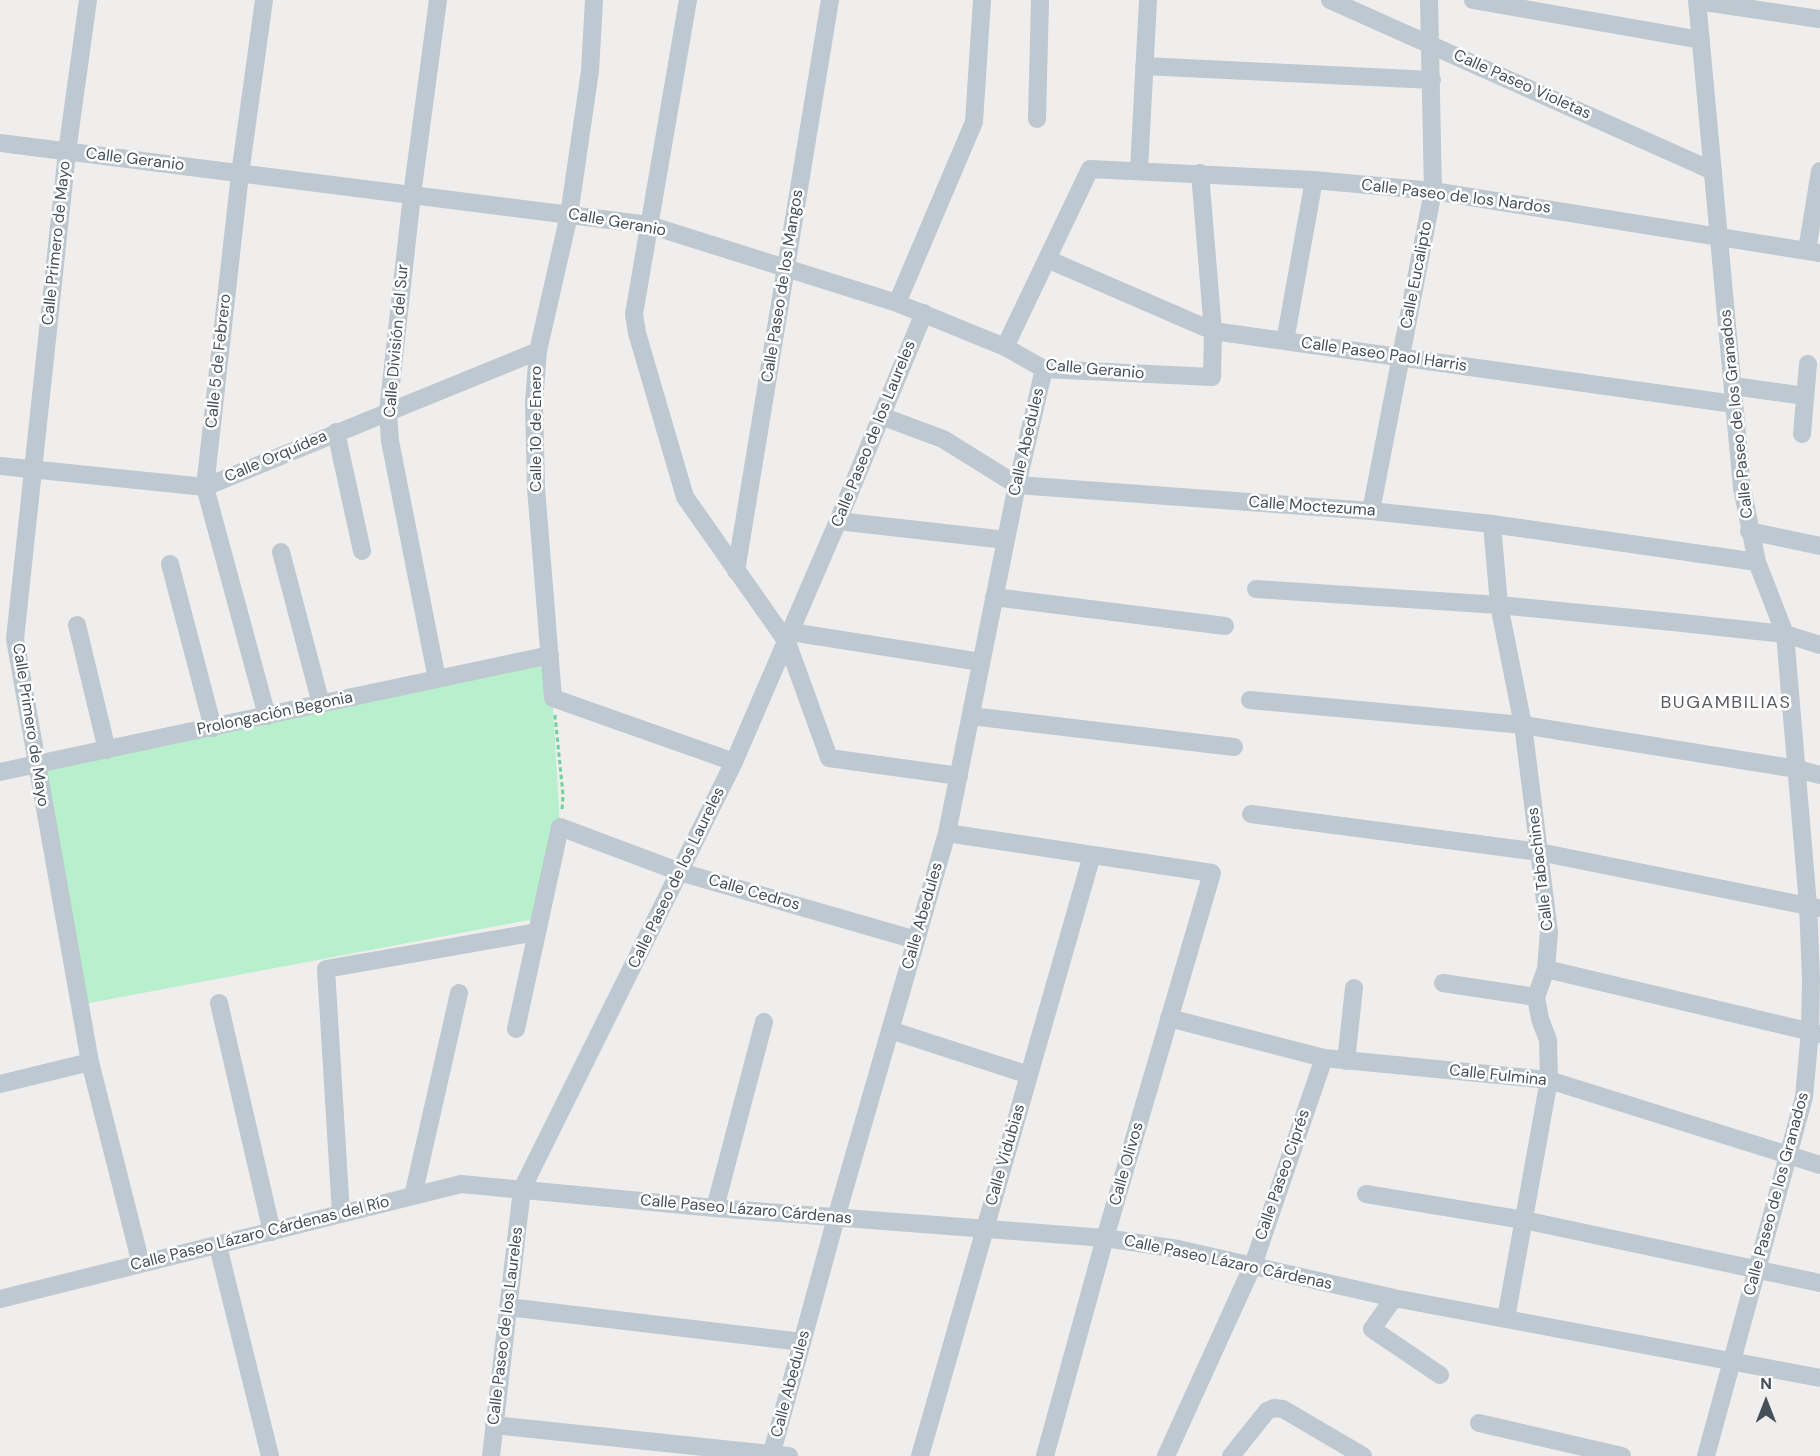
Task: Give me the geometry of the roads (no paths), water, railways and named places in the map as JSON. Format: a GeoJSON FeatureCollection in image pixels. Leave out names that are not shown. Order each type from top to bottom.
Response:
{"type":"FeatureCollection","features":[{"type":"Feature","properties":{"kind":"street","name":"Calle Primero de Mayo"},"geometry":{"type":"LineString","coordinates":[[88,0],[67,152],[15,639],[90,1062],[141,1264]]}},
{"type":"Feature","properties":{"kind":"street","name":"Calle 5 de Febrero"},"geometry":{"type":"LineString","coordinates":[[264,0],[240,174],[205,487],[267,716]]}},
{"type":"Feature","properties":{"kind":"street","name":"Calle División del Sur"},"geometry":{"type":"LineString","coordinates":[[437,680],[390,441],[388,411],[412,195],[438,0]]}},
{"type":"Feature","properties":{"kind":"street","name":"Calle 10 de Enero"},"geometry":{"type":"LineString","coordinates":[[594,0],[590,71],[569,215],[538,351],[534,402],[536,488],[553,698],[734,762]]}},
{"type":"Feature","properties":{"kind":"street"},"geometry":{"type":"LineString","coordinates":[[688,0],[634,314],[637,333],[685,497],[736,571],[789,637],[829,758],[959,776]]}},
{"type":"Feature","properties":{"kind":"street","name":"Calle Paseo de los Mangos"},"geometry":{"type":"LineString","coordinates":[[736,571],[830,0]]}},
{"type":"Feature","properties":{"kind":"street"},"geometry":{"type":"LineString","coordinates":[[897,303],[974,122],[982,0]]}},
{"type":"Feature","properties":{"kind":"street"},"geometry":{"type":"LineString","coordinates":[[1037,119],[1040,0]]}},
{"type":"Feature","properties":{"kind":"street"},"geometry":{"type":"LineString","coordinates":[[1139,170],[1148,0]]}},
{"type":"Feature","properties":{"kind":"street","name":"Calle Paseo Violetas"},"geometry":{"type":"LineString","coordinates":[[1330,0],[1713,171]]}},
{"type":"Feature","properties":{"kind":"street","name":"Calle Eucalipto"},"geometry":{"type":"LineString","coordinates":[[1371,511],[1433,191],[1429,0]]}},
{"type":"Feature","properties":{"kind":"street"},"geometry":{"type":"LineString","coordinates":[[1473,0],[1701,40]]}},
{"type":"Feature","properties":{"kind":"street"},"geometry":{"type":"LineString","coordinates":[[1697,1],[1820,19]]}},
{"type":"Feature","properties":{"kind":"street","name":"Calle Paseo de los Granados"},"geometry":{"type":"LineString","coordinates":[[1697,1],[1734,404],[1749,531],[1757,562],[1785,634],[1797,769],[1814,907],[1815,1033],[1804,1097],[1790,1155],[1706,1456]]}},
{"type":"Feature","properties":{"kind":"street"},"geometry":{"type":"LineString","coordinates":[[1144,66],[1432,80]]}},
{"type":"Feature","properties":{"kind":"street","name":"Calle Geranio"},"geometry":{"type":"LineString","coordinates":[[0,143],[649,225],[897,303],[1005,346],[1044,369],[1212,377],[1213,331]]}},
{"type":"Feature","properties":{"kind":"street","name":"Calle Paseo de los Nardos"},"geometry":{"type":"LineString","coordinates":[[1047,259],[1090,169],[1314,180],[1433,191],[1813,252]]}},
{"type":"Feature","properties":{"kind":"street"},"geometry":{"type":"LineString","coordinates":[[1813,252],[1820,171]]}},
{"type":"Feature","properties":{"kind":"street"},"geometry":{"type":"LineString","coordinates":[[1200,173],[1213,331]]}},
{"type":"Feature","properties":{"kind":"street"},"geometry":{"type":"LineString","coordinates":[[1285,341],[1314,180]]}},
{"type":"Feature","properties":{"kind":"street"},"geometry":{"type":"LineString","coordinates":[[1005,346],[1047,259]]}},
{"type":"Feature","properties":{"kind":"street","name":"Calle Paseo Paol Harris"},"geometry":{"type":"LineString","coordinates":[[1047,259],[1213,331],[1734,404]]}},
{"type":"Feature","properties":{"kind":"street","name":"Calle Paseo de los Laureles"},"geometry":{"type":"LineString","coordinates":[[491,1456],[522,1189],[734,762],[789,637],[924,313]]}},
{"type":"Feature","properties":{"kind":"street","name":"Calle Orquídea"},"geometry":{"type":"LineString","coordinates":[[0,466],[205,487],[538,351]]}},
{"type":"Feature","properties":{"kind":"street"},"geometry":{"type":"LineString","coordinates":[[1802,434],[1808,364]]}},
{"type":"Feature","properties":{"kind":"street","name":"Calle Abedules"},"geometry":{"type":"LineString","coordinates":[[777,1455],[802,1342],[947,833],[1017,485],[1044,369]]}},
{"type":"Feature","properties":{"kind":"street"},"geometry":{"type":"LineString","coordinates":[[1733,386],[1805,396]]}},
{"type":"Feature","properties":{"kind":"street","name":"Calle Moctezuma"},"geometry":{"type":"LineString","coordinates":[[881,416],[943,440],[1017,485],[1371,511],[1492,524],[1757,562]]}},
{"type":"Feature","properties":{"kind":"street"},"geometry":{"type":"LineString","coordinates":[[336,432],[362,551]]}},
{"type":"Feature","properties":{"kind":"street"},"geometry":{"type":"LineString","coordinates":[[838,521],[1006,540]]}},
{"type":"Feature","properties":{"kind":"street","name":"Calle Tabachines"},"geometry":{"type":"LineString","coordinates":[[1492,524],[1499,605],[1523,725],[1549,932],[1546,969],[1536,997]]}},
{"type":"Feature","properties":{"kind":"street"},"geometry":{"type":"LineString","coordinates":[[1749,531],[1820,546]]}},
{"type":"Feature","properties":{"kind":"street"},"geometry":{"type":"LineString","coordinates":[[281,552],[321,704]]}},
{"type":"Feature","properties":{"kind":"street"},"geometry":{"type":"LineString","coordinates":[[170,564],[213,728]]}},
{"type":"Feature","properties":{"kind":"street"},"geometry":{"type":"LineString","coordinates":[[1256,589],[1499,605],[1785,634],[1820,645]]}},
{"type":"Feature","properties":{"kind":"street"},"geometry":{"type":"LineString","coordinates":[[994,597],[1225,626]]}},
{"type":"Feature","properties":{"kind":"street"},"geometry":{"type":"LineString","coordinates":[[77,625],[107,750]]}},
{"type":"Feature","properties":{"kind":"street"},"geometry":{"type":"LineString","coordinates":[[789,637],[981,662]]}},
{"type":"Feature","properties":{"kind":"street","name":"Prolongación Begonia"},"geometry":{"type":"LineString","coordinates":[[0,772],[550,655]]}},
{"type":"Feature","properties":{"kind":"street"},"geometry":{"type":"LineString","coordinates":[[1250,700],[1523,725],[1797,769],[1820,775]]}},
{"type":"Feature","properties":{"kind":"street"},"geometry":{"type":"LineString","coordinates":[[971,716],[1234,747]]}},
{"type":"Feature","properties":{"kind":"street"},"geometry":{"type":"LineString","coordinates":[[1251,814],[1539,852],[1814,907]]}},
{"type":"Feature","properties":{"kind":"street","name":"Calle Cedros"},"geometry":{"type":"LineString","coordinates":[[537,932],[560,827],[680,872],[916,940]]}},
{"type":"Feature","properties":{"kind":"street"},"geometry":{"type":"LineString","coordinates":[[947,833],[1092,855]]}},
{"type":"Feature","properties":{"kind":"street","name":"Calle Olivos"},"geometry":{"type":"LineString","coordinates":[[1045,1456],[1105,1238],[1212,873],[1092,855]]}},
{"type":"Feature","properties":{"kind":"street","name":"Calle Vidubias"},"geometry":{"type":"LineString","coordinates":[[920,1456],[1092,855]]}},
{"type":"Feature","properties":{"kind":"street"},"geometry":{"type":"LineString","coordinates":[[341,1214],[326,969],[537,932],[516,1029]]}},
{"type":"Feature","properties":{"kind":"street"},"geometry":{"type":"LineString","coordinates":[[1546,969],[1815,1033]]}},
{"type":"Feature","properties":{"kind":"street"},"geometry":{"type":"LineString","coordinates":[[1443,983],[1536,997],[1540,1019],[1548,1040],[1549,1080],[1506,1318]]}},
{"type":"Feature","properties":{"kind":"street"},"geometry":{"type":"LineString","coordinates":[[1346,1061],[1354,988]]}},
{"type":"Feature","properties":{"kind":"street"},"geometry":{"type":"LineString","coordinates":[[413,1196],[459,993]]}},
{"type":"Feature","properties":{"kind":"street"},"geometry":{"type":"LineString","coordinates":[[219,1003],[272,1232]]}},
{"type":"Feature","properties":{"kind":"street","name":"Calle Fulmina"},"geometry":{"type":"LineString","coordinates":[[1169,1018],[1324,1058],[1549,1080],[1820,1165]]}},
{"type":"Feature","properties":{"kind":"street"},"geometry":{"type":"LineString","coordinates":[[715,1208],[764,1022]]}},
{"type":"Feature","properties":{"kind":"street"},"geometry":{"type":"LineString","coordinates":[[890,1030],[1029,1075]]}},
{"type":"Feature","properties":{"kind":"street","name":"Calle Paseo Ciprés"},"geometry":{"type":"LineString","coordinates":[[1166,1456],[1253,1265],[1324,1058]]}},
{"type":"Feature","properties":{"kind":"street"},"geometry":{"type":"LineString","coordinates":[[0,1084],[90,1062]]}},
{"type":"Feature","properties":{"kind":"street","name":"Calle Paseo Lázaro Cárdenas del Río"},"geometry":{"type":"LineString","coordinates":[[0,1299],[461,1184],[522,1189]]}},
{"type":"Feature","properties":{"kind":"street","name":"Calle Paseo Lázaro Cárdenas"},"geometry":{"type":"LineString","coordinates":[[522,1189],[715,1208],[1105,1238],[1178,1249],[1394,1298],[1820,1378]]}},
{"type":"Feature","properties":{"kind":"street"},"geometry":{"type":"LineString","coordinates":[[1366,1194],[1524,1220],[1820,1283]]}},
{"type":"Feature","properties":{"kind":"street"},"geometry":{"type":"LineString","coordinates":[[218,1246],[270,1456]]}},
{"type":"Feature","properties":{"kind":"street"},"geometry":{"type":"LineString","coordinates":[[1394,1298],[1372,1329],[1440,1375]]}},
{"type":"Feature","properties":{"kind":"street"},"geometry":{"type":"LineString","coordinates":[[508,1306],[802,1342]]}},
{"type":"Feature","properties":{"kind":"street"},"geometry":{"type":"LineString","coordinates":[[1231,1456],[1266,1411],[1274,1408],[1283,1409],[1363,1456]]}},
{"type":"Feature","properties":{"kind":"street"},"geometry":{"type":"LineString","coordinates":[[1479,1423],[1622,1456]]}},
{"type":"Feature","properties":{"kind":"street"},"geometry":{"type":"LineString","coordinates":[[494,1425],[777,1455]]}},
{"type":"Feature","properties":{"kind":"district","name":"BUGAMBILIAS"},"geometry":{"type":"Point","coordinates":[1726,703]}}]}
